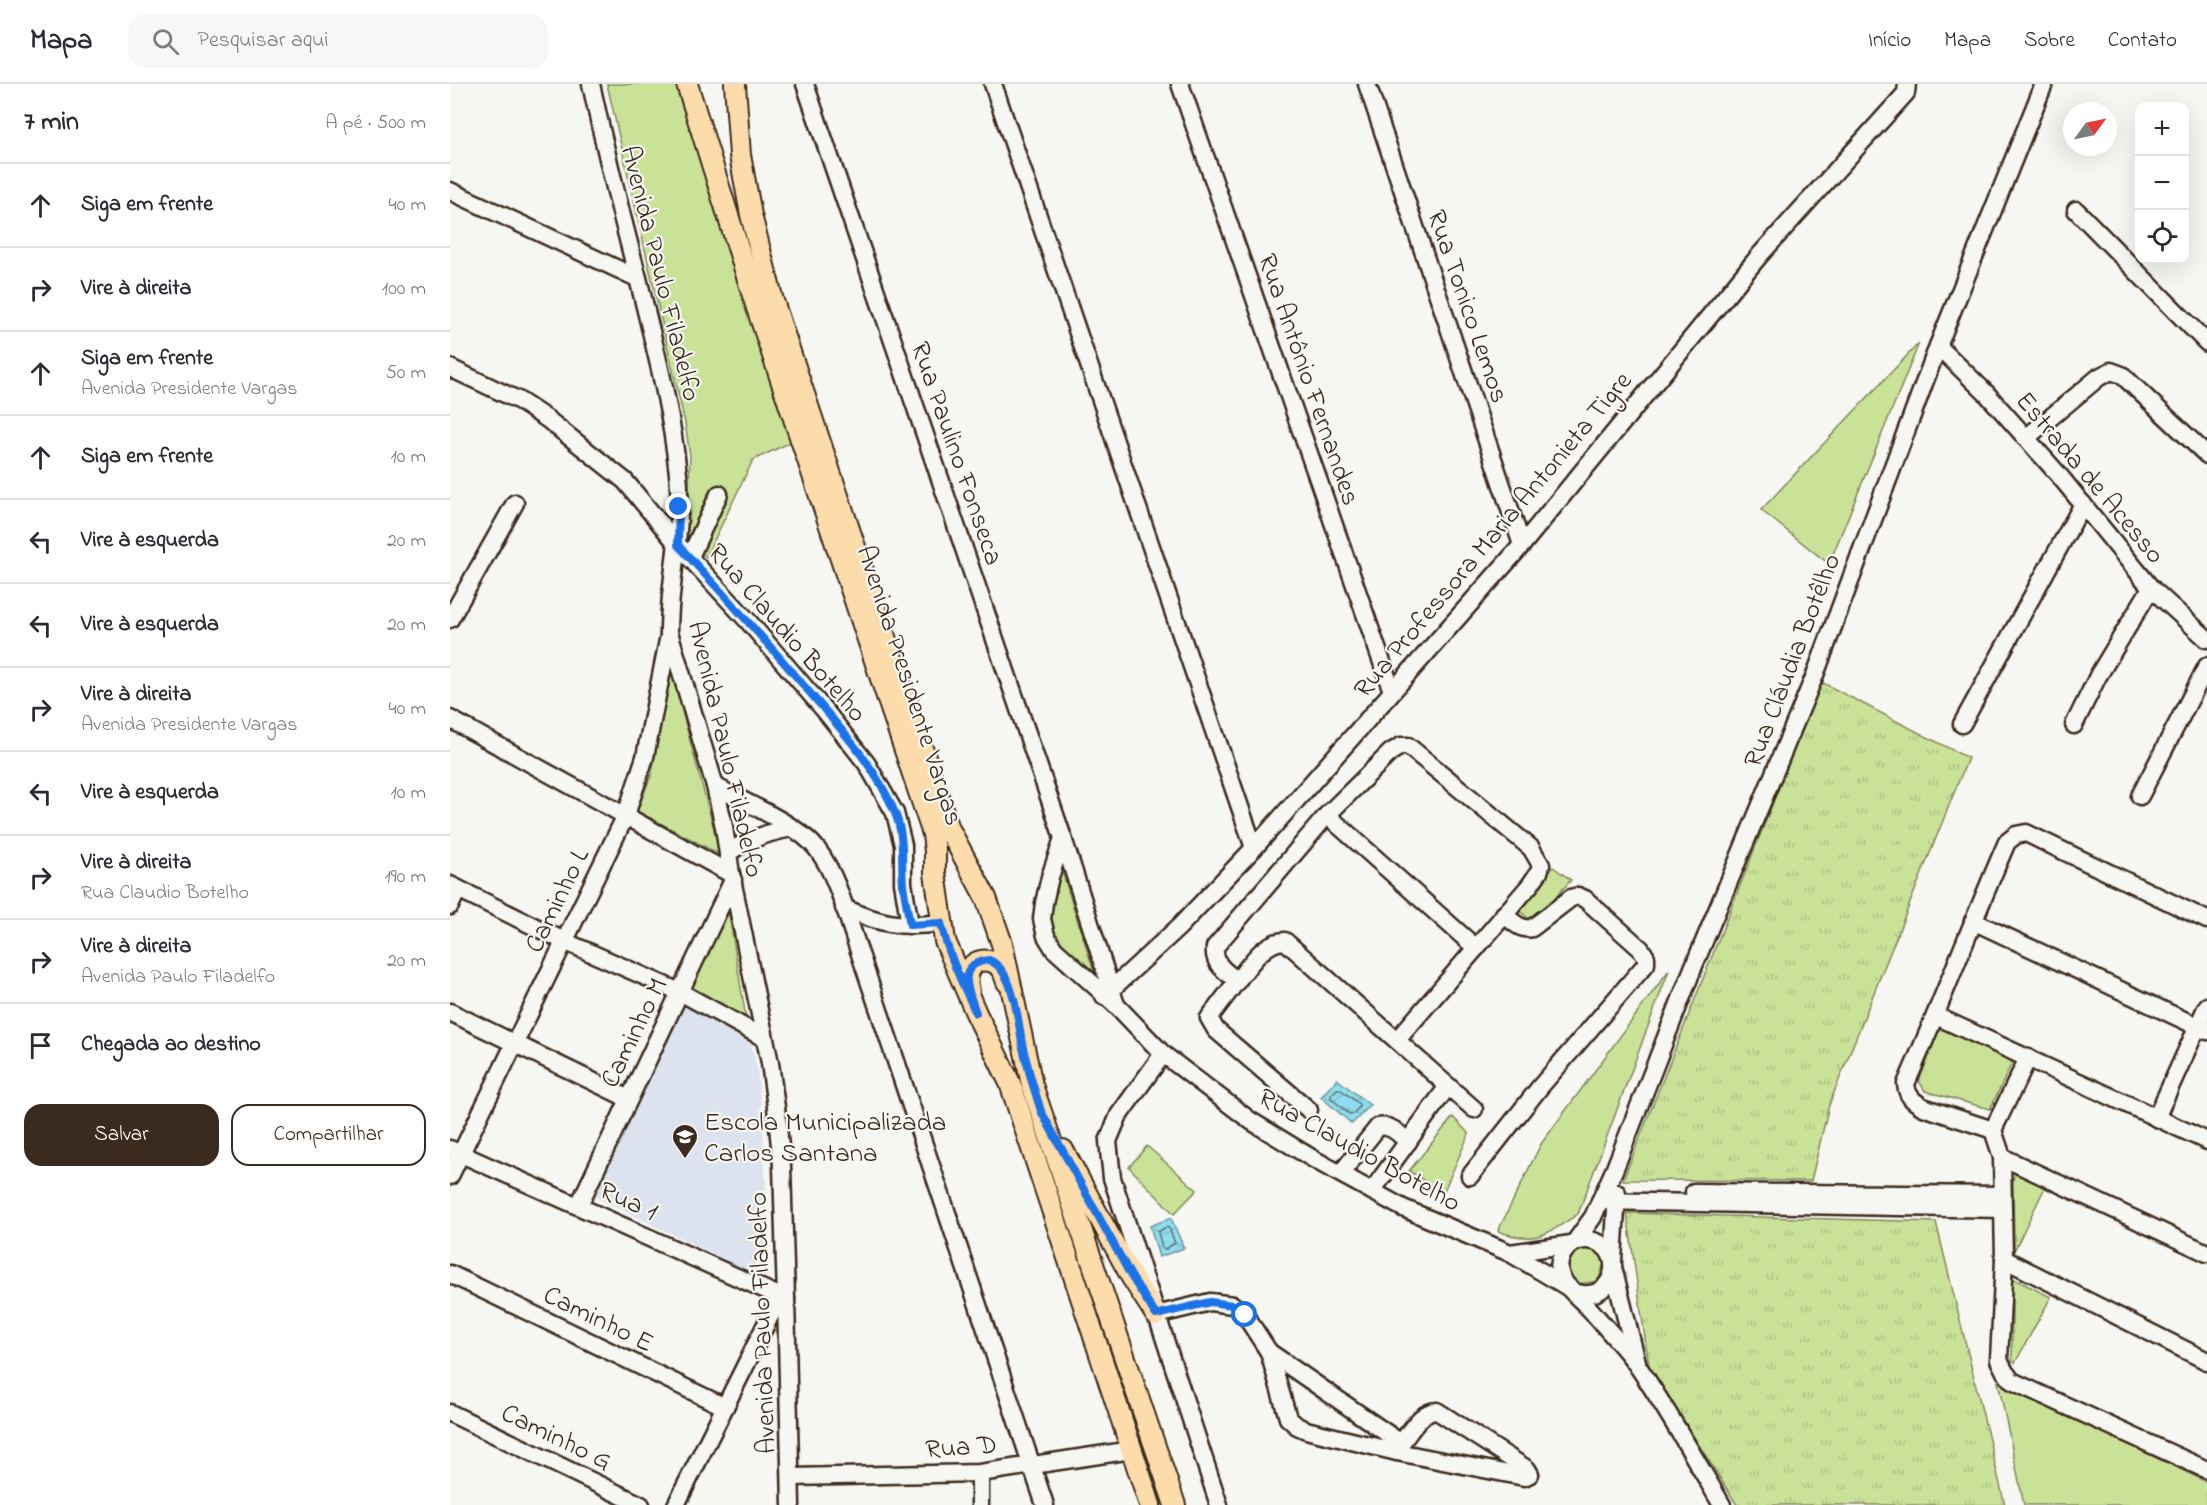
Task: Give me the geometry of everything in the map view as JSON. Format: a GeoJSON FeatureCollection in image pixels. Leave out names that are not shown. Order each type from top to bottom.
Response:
{"type":"FeatureCollection","features":[{"type":"Feature","properties":{"kind":"main road","name":"Avenida Presidente Vargas"},"geometry":{"type":"LineString","coordinates":[[687,84],[756,305],[933,834],[941,923],[954,963],[1010,1083],[1150,1505]]}},
{"type":"Feature","properties":{"kind":"main road","name":"Avenida Presidente Vargas"},"geometry":{"type":"LineString","coordinates":[[735,84],[740,155],[751,215],[773,301],[948,829],[986,897],[1002,944],[1032,1085],[1175,1505]]}},
{"type":"Feature","properties":{"kind":"main road"},"geometry":{"type":"LineString","coordinates":[[976,1013],[967,982],[967,972],[970,967],[983,961],[996,963],[1003,971],[1016,1004]]}},
{"type":"Feature","properties":{"kind":"main road"},"geometry":{"type":"LineString","coordinates":[[1041,1111],[1131,1276],[1156,1315]]}},
{"type":"Feature","properties":{"kind":"street","name":"Avenida Paulo Filadelfo"},"geometry":{"type":"LineString","coordinates":[[591,84],[659,358],[671,419],[679,476],[678,545],[670,602],[669,632],[714,786],[770,1063],[782,1166],[783,1297],[791,1477],[788,1504]]}},
{"type":"Feature","properties":{"kind":"street","name":"Rua Paulino Fonseca"},"geometry":{"type":"LineString","coordinates":[[805,84],[1063,838],[1110,996]]}},
{"type":"Feature","properties":{"kind":"street"},"geometry":{"type":"LineString","coordinates":[[993,84],[1254,848]]}},
{"type":"Feature","properties":{"kind":"street","name":"Rua Antônio Fernandes"},"geometry":{"type":"LineString","coordinates":[[1180,84],[1392,691]]}},
{"type":"Feature","properties":{"kind":"street","name":"Rua Tonico Lemos"},"geometry":{"type":"LineString","coordinates":[[1367,84],[1522,545]]}},
{"type":"Feature","properties":{"kind":"street","name":"Rua Cláudia Botêlho"},"geometry":{"type":"LineString","coordinates":[[1573,1243],[1609,1197],[1615,1168],[1693,968],[1815,675],[1938,346],[2044,84]]}},
{"type":"Feature","properties":{"kind":"street","name":"Rua Professora Maria Antonieta Tigre"},"geometry":{"type":"LineString","coordinates":[[1110,996],[1254,848],[1522,545],[1759,255],[1906,88]]}},
{"type":"Feature","properties":{"kind":"street"},"geometry":{"type":"LineString","coordinates":[[450,191],[638,278]]}},
{"type":"Feature","properties":{"kind":"street"},"geometry":{"type":"LineString","coordinates":[[2076,210],[2207,343]]}},
{"type":"Feature","properties":{"kind":"street","name":"Estrada de Acesso"},"geometry":{"type":"LineString","coordinates":[[1938,346],[1987,394],[2026,438],[2151,588],[2207,639]]}},
{"type":"Feature","properties":{"kind":"street","name":"Rua Claudio Botelho"},"geometry":{"type":"LineString","coordinates":[[450,368],[518,400],[547,419],[625,481],[678,545],[826,712],[867,764],[884,791],[901,830],[903,883],[910,925]]}},
{"type":"Feature","properties":{"kind":"street"},"geometry":{"type":"LineString","coordinates":[[2026,438],[2099,377],[2111,371],[2122,375],[2207,455]]}},
{"type":"Feature","properties":{"kind":"street"},"geometry":{"type":"LineString","coordinates":[[690,557],[719,494]]}},
{"type":"Feature","properties":{"kind":"street"},"geometry":{"type":"LineString","coordinates":[[450,619],[515,503]]}},
{"type":"Feature","properties":{"kind":"street"},"geometry":{"type":"LineString","coordinates":[[1962,724],[2083,504]]}},
{"type":"Feature","properties":{"kind":"street"},"geometry":{"type":"LineString","coordinates":[[2074,725],[2098,676],[2151,588]]}},
{"type":"Feature","properties":{"kind":"street","name":"Caminho L"},"geometry":{"type":"LineString","coordinates":[[450,1176],[455,1151],[514,1044],[566,942],[626,815],[645,757],[669,632]]}},
{"type":"Feature","properties":{"kind":"street"},"geometry":{"type":"LineString","coordinates":[[2140,796],[2207,666]]}},
{"type":"Feature","properties":{"kind":"street"},"geometry":{"type":"LineString","coordinates":[[450,719],[626,815],[732,877]]}},
{"type":"Feature","properties":{"kind":"street"},"geometry":{"type":"LineString","coordinates":[[1237,981],[1217,964],[1214,955],[1215,947],[1327,815],[1391,752],[1401,746],[1408,746],[1531,848],[1540,865],[1539,872],[1397,1040]]}},
{"type":"Feature","properties":{"kind":"street"},"geometry":{"type":"LineString","coordinates":[[714,786],[792,828],[816,848],[830,871],[1045,1505]]}},
{"type":"Feature","properties":{"kind":"street"},"geometry":{"type":"LineString","coordinates":[[1327,815],[1476,948]]}},
{"type":"Feature","properties":{"kind":"street"},"geometry":{"type":"LineString","coordinates":[[729,853],[768,833],[792,828]]}},
{"type":"Feature","properties":{"kind":"street"},"geometry":{"type":"LineString","coordinates":[[1993,1130],[1913,1102],[1907,1092],[1906,1084],[2007,842],[2016,835],[2026,833],[2207,921]]}},
{"type":"Feature","properties":{"kind":"street"},"geometry":{"type":"LineString","coordinates":[[1063,838],[1050,877],[1042,919],[1046,936],[1054,949],[1110,996]]}},
{"type":"Feature","properties":{"kind":"street","name":"Caminho M"},"geometry":{"type":"LineString","coordinates":[[579,1205],[732,877]]}},
{"type":"Feature","properties":{"kind":"street"},"geometry":{"type":"LineString","coordinates":[[450,906],[454,887],[566,942],[680,992],[764,1038]]}},
{"type":"Feature","properties":{"kind":"street"},"geometry":{"type":"LineString","coordinates":[[1470,1176],[1540,1087],[1646,964],[1646,957],[1641,949],[1585,899],[1578,896],[1571,898],[1532,928],[1527,929],[1517,925],[1504,914]]}},
{"type":"Feature","properties":{"kind":"street"},"geometry":{"type":"LineString","coordinates":[[844,908],[874,921],[895,925],[941,923]]}},
{"type":"Feature","properties":{"kind":"street"},"geometry":{"type":"LineString","coordinates":[[1973,921],[2202,1029]]}},
{"type":"Feature","properties":{"kind":"street"},"geometry":{"type":"LineString","coordinates":[[1309,1110],[1216,1030],[1209,1018],[1259,954],[1276,941],[1285,941],[1474,1109]]}},
{"type":"Feature","properties":{"kind":"street","name":"Rua Claudio Botelho"},"geometry":{"type":"LineString","coordinates":[[1110,996],[1163,1054],[1251,1121],[1403,1208],[1510,1253],[1573,1291],[1638,1366],[1722,1505]]}},
{"type":"Feature","properties":{"kind":"street"},"geometry":{"type":"LineString","coordinates":[[2156,1118],[2202,1029],[2207,1006]]}},
{"type":"Feature","properties":{"kind":"street"},"geometry":{"type":"LineString","coordinates":[[450,1012],[628,1099]]}},
{"type":"Feature","properties":{"kind":"street"},"geometry":{"type":"LineString","coordinates":[[1936,1016],[2207,1141]]}},
{"type":"Feature","properties":{"kind":"street"},"geometry":{"type":"LineString","coordinates":[[1163,1054],[1119,1115],[1108,1141],[1112,1178],[1219,1505]]}},
{"type":"Feature","properties":{"kind":"street"},"geometry":{"type":"LineString","coordinates":[[2028,1058],[1993,1130],[2002,1157],[2004,1259],[1999,1360],[2012,1381],[2207,1470]]}},
{"type":"Feature","properties":{"kind":"street"},"geometry":{"type":"LineString","coordinates":[[1372,1191],[1448,1086]]}},
{"type":"Feature","properties":{"kind":"street"},"geometry":{"type":"LineString","coordinates":[[1341,1173],[1378,1126],[1384,1125],[1391,1128],[1408,1142]]}},
{"type":"Feature","properties":{"kind":"street","name":"Rua 1"},"geometry":{"type":"LineString","coordinates":[[455,1151],[783,1297]]}},
{"type":"Feature","properties":{"kind":"street"},"geometry":{"type":"LineString","coordinates":[[2002,1157],[2207,1253]]}},
{"type":"Feature","properties":{"kind":"street"},"geometry":{"type":"LineString","coordinates":[[1638,1366],[1613,1265],[1609,1197],[2002,1202]]}},
{"type":"Feature","properties":{"kind":"street"},"geometry":{"type":"LineString","coordinates":[[1510,1253],[1584,1240],[1593,1241],[1602,1245],[1613,1265],[1609,1283],[1599,1292],[1587,1294],[1573,1291],[1563,1282],[1559,1272],[1560,1261],[1564,1251],[1573,1243]]}},
{"type":"Feature","properties":{"kind":"street"},"geometry":{"type":"LineString","coordinates":[[2004,1259],[2207,1361]]}},
{"type":"Feature","properties":{"kind":"street","name":"Caminho E"},"geometry":{"type":"LineString","coordinates":[[450,1274],[726,1407]]}},
{"type":"Feature","properties":{"kind":"street"},"geometry":{"type":"LineString","coordinates":[[676,1505],[783,1297]]}},
{"type":"Feature","properties":{"kind":"street"},"geometry":{"type":"LineString","coordinates":[[1156,1315],[1210,1302],[1233,1305],[1245,1315],[1269,1352],[1288,1418],[1306,1430],[1399,1448],[1524,1477],[1530,1474],[1527,1469],[1437,1412],[1430,1411],[1423,1415],[1399,1448]]}},
{"type":"Feature","properties":{"kind":"street"},"geometry":{"type":"LineString","coordinates":[[1269,1352],[1399,1448]]}},
{"type":"Feature","properties":{"kind":"street","name":"Caminho G"},"geometry":{"type":"LineString","coordinates":[[450,1413],[641,1505]]}},
{"type":"Feature","properties":{"kind":"street","name":"Rua D"},"geometry":{"type":"LineString","coordinates":[[791,1477],[980,1473],[1132,1450]]}},
{"type":"Feature","properties":{"kind":"street"},"geometry":{"type":"LineString","coordinates":[[980,1473],[980,1505]]}},
{"type":"Feature","properties":{"kind":"shaded area","name":"Escola Municipalizada Carlos Santana"},"geometry":{"type":"Polygon","coordinates":[[[682,1001],[749,1036],[757,1067],[763,1126],[769,1270],[760,1277],[590,1194],[682,1001]]]}},
{"type":"Feature","properties":{"kind":"green space"},"geometry":{"type":"Polygon","coordinates":[[[607,84],[675,84],[791,442],[753,460],[706,557],[687,538],[690,456],[685,423],[607,84]]]}},
{"type":"Feature","properties":{"kind":"green space"},"geometry":{"type":"Polygon","coordinates":[[[1919,343],[1829,564],[1761,510],[1919,343]]]}},
{"type":"Feature","properties":{"kind":"green space"},"geometry":{"type":"Polygon","coordinates":[[[670,667],[721,855],[637,811],[652,773],[670,667]]]}},
{"type":"Feature","properties":{"kind":"green space"},"geometry":{"type":"Polygon","coordinates":[[[1821,682],[1968,758],[1829,1105],[1811,1181],[1623,1180],[1821,682]]]}},
{"type":"Feature","properties":{"kind":"green space"},"geometry":{"type":"Polygon","coordinates":[[[1058,859],[1097,981],[1048,933],[1058,859]]]}},
{"type":"Feature","properties":{"kind":"green space"},"geometry":{"type":"Polygon","coordinates":[[[1553,867],[1571,880],[1533,923],[1517,908],[1553,867]]]}},
{"type":"Feature","properties":{"kind":"green space"},"geometry":{"type":"Polygon","coordinates":[[[728,909],[747,1024],[687,992],[728,909]]]}},
{"type":"Feature","properties":{"kind":"green space"},"geometry":{"type":"Polygon","coordinates":[[[1669,970],[1578,1214],[1549,1232],[1531,1237],[1498,1231],[1541,1144],[1669,970]]]}},
{"type":"Feature","properties":{"kind":"green space"},"geometry":{"type":"Polygon","coordinates":[[[1941,1025],[2014,1059],[1990,1109],[1925,1091],[1919,1081],[1941,1025]]]}},
{"type":"Feature","properties":{"kind":"green space"},"geometry":{"type":"Polygon","coordinates":[[[1453,1117],[1469,1134],[1443,1193],[1409,1171],[1453,1117]]]}},
{"type":"Feature","properties":{"kind":"green space"},"geometry":{"type":"Polygon","coordinates":[[[1147,1146],[1197,1190],[1174,1214],[1129,1167],[1147,1146]]]}},
{"type":"Feature","properties":{"kind":"green space"},"geometry":{"type":"Polygon","coordinates":[[[2022,1170],[2047,1183],[2014,1251],[2013,1179],[2016,1173],[2022,1170]]]}},
{"type":"Feature","properties":{"kind":"green space"},"geometry":{"type":"Polygon","coordinates":[[[1627,1213],[1936,1222],[2005,1505],[1737,1505],[1649,1366],[1627,1213]]]}},
{"type":"Feature","properties":{"kind":"green space"},"geometry":{"type":"Polygon","coordinates":[[[1582,1244],[1593,1246],[1605,1261],[1598,1281],[1577,1284],[1563,1262],[1582,1244]]]}},
{"type":"Feature","properties":{"kind":"green space"},"geometry":{"type":"Polygon","coordinates":[[[2012,1278],[2051,1297],[2015,1363],[2012,1361],[2012,1278]]]}},
{"type":"Feature","properties":{"kind":"green space"},"geometry":{"type":"Polygon","coordinates":[[[1998,1382],[2207,1482],[2207,1505],[2024,1505],[1998,1382]]]}},
{"type":"Feature","properties":{"kind":"water"},"geometry":{"type":"Polygon","coordinates":[[[1337,1079],[1370,1105],[1352,1124],[1321,1097],[1337,1079]]]}},
{"type":"Feature","properties":{"kind":"water"},"geometry":{"type":"Polygon","coordinates":[[[1171,1218],[1184,1248],[1159,1257],[1150,1226],[1171,1218]]]}},
{"type":"Feature","properties":{"kind":"place","name":"Escola Municipalizada Carlos Santana"},"geometry":{"type":"Point","coordinates":[685,1160]}},
{"type":"Feature","properties":{"kind":"route"},"geometry":{"type":"LineString","coordinates":[[679,507],[678,545],[748,621],[826,712],[867,764],[884,791],[901,830],[903,883],[910,925],[941,923],[956,970],[976,1013],[967,982],[967,972],[970,967],[989,960],[996,963],[1003,971],[1016,1004],[1022,1043],[1041,1111],[1131,1276],[1156,1315],[1210,1302],[1220,1302],[1233,1305],[1245,1315]]}}]}
